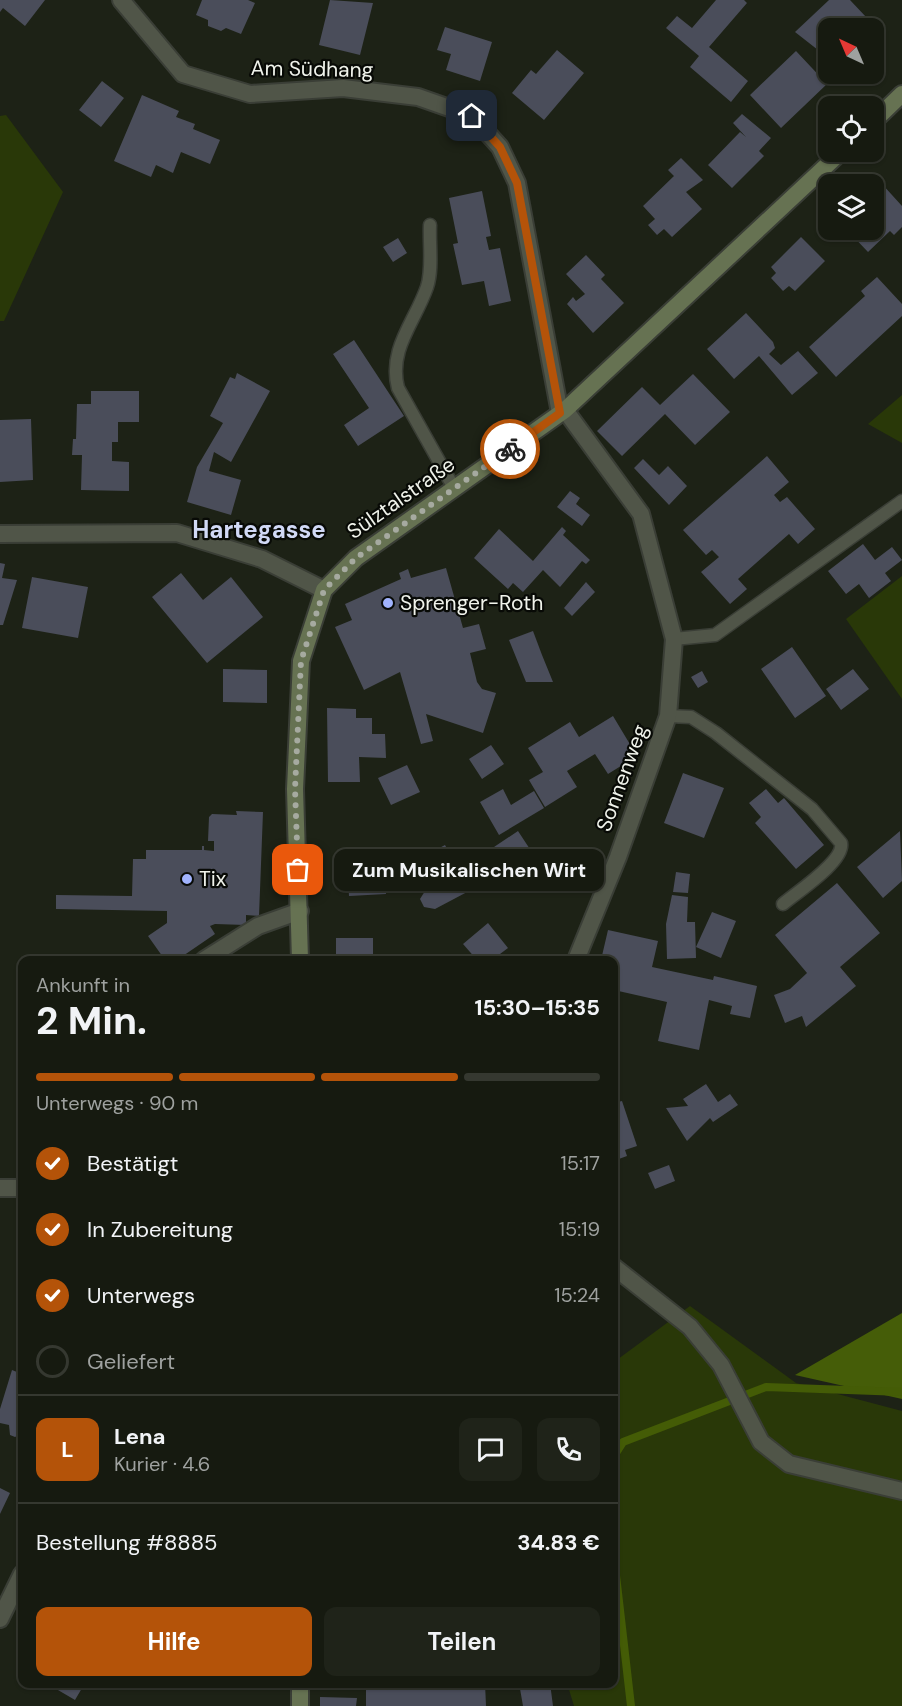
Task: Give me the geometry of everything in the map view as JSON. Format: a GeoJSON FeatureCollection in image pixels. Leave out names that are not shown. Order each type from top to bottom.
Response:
{"type":"FeatureCollection","features":[{"type":"Feature","properties":{"kind":"main road"},"geometry":{"type":"LineString","coordinates":[[884,111],[902,94]]}},
{"type":"Feature","properties":{"kind":"main road","name":"Sülztalstraße"},"geometry":{"type":"LineString","coordinates":[[300,956],[295,789],[301,661],[324,590],[356,558],[563,412],[830,162]]}},
{"type":"Feature","properties":{"kind":"main road"},"geometry":{"type":"LineString","coordinates":[[300,1688],[300,1706]]}},
{"type":"Feature","properties":{"kind":"street","name":"Am Südhang"},"geometry":{"type":"LineString","coordinates":[[121,0],[183,74],[250,94],[343,88],[418,96],[472,116],[500,147],[517,183],[563,412]]}},
{"type":"Feature","properties":{"kind":"street","name":"Sonnenweg"},"geometry":{"type":"LineString","coordinates":[[563,412],[641,514],[674,639],[668,716],[618,857],[578,956]]}},
{"type":"Feature","properties":{"kind":"street"},"geometry":{"type":"LineString","coordinates":[[0,534],[177,533],[262,559],[324,590]]}},
{"type":"Feature","properties":{"kind":"street"},"geometry":{"type":"LineString","coordinates":[[210,956],[258,926],[300,911]]}},
{"type":"Feature","properties":{"kind":"street"},"geometry":{"type":"LineString","coordinates":[[0,1188],[18,1188]]}},
{"type":"Feature","properties":{"kind":"street"},"geometry":{"type":"LineString","coordinates":[[618,1270],[690,1326],[721,1365],[745,1416],[761,1442],[789,1464],[902,1491]]}},
{"type":"Feature","properties":{"kind":"street"},"geometry":{"type":"LineString","coordinates":[[0,1619],[18,1582]]}},
{"type":"Feature","properties":{"kind":"lane"},"geometry":{"type":"LineString","coordinates":[[430,225],[428,284],[396,355],[394,371],[398,388],[454,488]]}},
{"type":"Feature","properties":{"kind":"lane"},"geometry":{"type":"LineString","coordinates":[[674,639],[715,635],[902,501]]}},
{"type":"Feature","properties":{"kind":"lane"},"geometry":{"type":"LineString","coordinates":[[668,716],[691,717],[716,733],[812,809],[841,843],[842,848],[836,860],[783,904]]}},
{"type":"Feature","properties":{"kind":"green space"},"geometry":{"type":"Polygon","coordinates":[[[6,115],[63,192],[4,321],[0,321],[0,116],[6,115]]]}},
{"type":"Feature","properties":{"kind":"green space"},"geometry":{"type":"Polygon","coordinates":[[[902,395],[902,443],[868,424],[902,395]]]}},
{"type":"Feature","properties":{"kind":"green space"},"geometry":{"type":"Polygon","coordinates":[[[902,576],[902,699],[846,619],[902,576]]]}},
{"type":"Feature","properties":{"kind":"green space"},"geometry":{"type":"Polygon","coordinates":[[[690,1306],[796,1383],[902,1411],[902,1706],[574,1706],[569,1688],[618,1688],[618,1359],[690,1306]]]}},
{"type":"Feature","properties":{"kind":"green space"},"geometry":{"type":"Polygon","coordinates":[[[902,1313],[902,1399],[795,1375],[902,1313]]]}},
{"type":"Feature","properties":{"kind":"building"},"geometry":{"type":"Polygon","coordinates":[[[0,0],[45,0],[25,26],[3,8],[0,12],[0,0]]]}},
{"type":"Feature","properties":{"kind":"building"},"geometry":{"type":"Polygon","coordinates":[[[202,0],[248,0],[255,3],[241,34],[226,28],[221,31],[208,26],[208,20],[196,15],[202,0]]]}},
{"type":"Feature","properties":{"kind":"building"},"geometry":{"type":"Polygon","coordinates":[[[330,0],[373,3],[360,55],[319,45],[330,0]]]}},
{"type":"Feature","properties":{"kind":"building"},"geometry":{"type":"Polygon","coordinates":[[[716,0],[744,0],[747,3],[709,47],[748,81],[731,102],[690,67],[699,56],[666,28],[677,16],[692,28],[716,0]]]}},
{"type":"Feature","properties":{"kind":"building"},"geometry":{"type":"Polygon","coordinates":[[[829,0],[850,0],[867,18],[818,18],[818,50],[795,32],[829,0]]]}},
{"type":"Feature","properties":{"kind":"building"},"geometry":{"type":"Polygon","coordinates":[[[445,27],[492,42],[480,81],[446,70],[451,54],[437,50],[445,27]]]}},
{"type":"Feature","properties":{"kind":"building"},"geometry":{"type":"Polygon","coordinates":[[[557,50],[584,73],[544,120],[512,93],[531,70],[536,74],[557,50]]]}},
{"type":"Feature","properties":{"kind":"building"},"geometry":{"type":"Polygon","coordinates":[[[796,51],[818,74],[818,84],[827,84],[781,128],[750,95],[796,51]]]}},
{"type":"Feature","properties":{"kind":"building"},"geometry":{"type":"Polygon","coordinates":[[[102,81],[124,98],[101,127],[79,110],[102,81]]]}},
{"type":"Feature","properties":{"kind":"building"},"geometry":{"type":"Polygon","coordinates":[[[142,95],[179,111],[176,117],[195,124],[193,129],[220,140],[210,164],[181,152],[173,173],[156,165],[151,177],[114,161],[142,95]]]}},
{"type":"Feature","properties":{"kind":"building"},"geometry":{"type":"Polygon","coordinates":[[[742,114],[771,138],[759,151],[764,156],[732,188],[708,165],[740,132],[746,137],[733,123],[742,114]]]}},
{"type":"Feature","properties":{"kind":"building"},"geometry":{"type":"Polygon","coordinates":[[[681,158],[703,180],[686,192],[702,209],[672,237],[664,229],[657,235],[648,225],[655,219],[643,206],[674,176],[668,170],[681,158]]]}},
{"type":"Feature","properties":{"kind":"building"},"geometry":{"type":"Polygon","coordinates":[[[884,186],[902,206],[902,227],[894,235],[890,231],[884,237],[884,186]]]}},
{"type":"Feature","properties":{"kind":"building"},"geometry":{"type":"Polygon","coordinates":[[[482,191],[491,236],[486,237],[489,250],[500,248],[511,301],[489,306],[484,281],[462,285],[453,244],[458,243],[449,198],[482,191]]]}},
{"type":"Feature","properties":{"kind":"building"},"geometry":{"type":"Polygon","coordinates":[[[801,237],[825,261],[795,291],[789,286],[783,291],[771,278],[776,273],[771,267],[801,237]]]}},
{"type":"Feature","properties":{"kind":"building"},"geometry":{"type":"Polygon","coordinates":[[[398,238],[407,253],[393,262],[383,247],[398,238]]]}},
{"type":"Feature","properties":{"kind":"building"},"geometry":{"type":"Polygon","coordinates":[[[857,240],[881,240],[868,252],[857,240]]]}},
{"type":"Feature","properties":{"kind":"building"},"geometry":{"type":"Polygon","coordinates":[[[586,255],[605,275],[601,279],[624,303],[593,333],[567,304],[573,297],[576,301],[585,294],[566,274],[586,255]]]}},
{"type":"Feature","properties":{"kind":"building"},"geometry":{"type":"Polygon","coordinates":[[[877,277],[902,304],[902,316],[836,377],[809,347],[865,296],[861,291],[877,277]]]}},
{"type":"Feature","properties":{"kind":"building"},"geometry":{"type":"Polygon","coordinates":[[[746,313],[773,342],[775,348],[769,354],[781,365],[798,351],[818,373],[792,395],[759,356],[734,379],[707,349],[746,313]]]}},
{"type":"Feature","properties":{"kind":"building"},"geometry":{"type":"Polygon","coordinates":[[[354,340],[404,416],[358,446],[344,425],[369,408],[333,354],[354,340]]]}},
{"type":"Feature","properties":{"kind":"building"},"geometry":{"type":"Polygon","coordinates":[[[237,373],[270,391],[231,462],[214,452],[209,471],[241,480],[231,515],[187,502],[197,467],[223,423],[210,416],[230,377],[235,379],[237,373]]]}},
{"type":"Feature","properties":{"kind":"building"},"geometry":{"type":"Polygon","coordinates":[[[693,374],[730,412],[695,445],[665,414],[622,456],[597,431],[642,387],[660,405],[693,374]]]}},
{"type":"Feature","properties":{"kind":"building"},"geometry":{"type":"Polygon","coordinates":[[[91,391],[139,391],[139,422],[118,422],[118,442],[112,442],[112,461],[129,462],[129,491],[81,490],[82,455],[72,455],[73,439],[76,439],[77,404],[91,404],[91,391]]]}},
{"type":"Feature","properties":{"kind":"building"},"geometry":{"type":"Polygon","coordinates":[[[31,419],[33,480],[0,482],[0,420],[31,419]]]}},
{"type":"Feature","properties":{"kind":"building"},"geometry":{"type":"Polygon","coordinates":[[[767,456],[789,482],[774,495],[780,502],[787,497],[815,529],[798,544],[789,534],[738,579],[747,589],[730,604],[701,572],[719,557],[712,550],[706,555],[683,530],[767,456]]]}},
{"type":"Feature","properties":{"kind":"building"},"geometry":{"type":"Polygon","coordinates":[[[643,459],[659,475],[668,466],[687,486],[669,505],[634,468],[643,459]]]}},
{"type":"Feature","properties":{"kind":"building"},"geometry":{"type":"Polygon","coordinates":[[[570,491],[580,498],[576,504],[590,515],[582,526],[557,507],[570,491]]]}},
{"type":"Feature","properties":{"kind":"building"},"geometry":{"type":"Polygon","coordinates":[[[562,527],[566,531],[563,535],[590,560],[586,564],[582,561],[560,587],[543,570],[523,592],[513,583],[508,589],[474,558],[499,529],[533,561],[562,527]]]}},
{"type":"Feature","properties":{"kind":"building"},"geometry":{"type":"Polygon","coordinates":[[[863,544],[875,560],[892,547],[902,560],[885,573],[891,581],[869,598],[859,584],[846,594],[828,571],[863,544]]]}},
{"type":"Feature","properties":{"kind":"building"},"geometry":{"type":"Polygon","coordinates":[[[0,563],[5,564],[2,578],[17,580],[3,625],[0,625],[0,563]]]}},
{"type":"Feature","properties":{"kind":"building"},"geometry":{"type":"Polygon","coordinates":[[[446,568],[463,628],[479,624],[486,649],[470,653],[477,682],[482,689],[496,693],[483,733],[426,714],[433,741],[421,744],[400,672],[364,690],[335,627],[352,620],[345,604],[401,579],[399,573],[408,569],[411,578],[446,568]]]}},
{"type":"Feature","properties":{"kind":"building"},"geometry":{"type":"Polygon","coordinates":[[[181,573],[203,600],[231,577],[263,617],[207,663],[152,597],[181,573]]]}},
{"type":"Feature","properties":{"kind":"building"},"geometry":{"type":"Polygon","coordinates":[[[32,577],[88,587],[78,638],[22,628],[32,577]]]}},
{"type":"Feature","properties":{"kind":"building"},"geometry":{"type":"Polygon","coordinates":[[[586,582],[595,592],[572,616],[564,608],[586,582]]]}},
{"type":"Feature","properties":{"kind":"building"},"geometry":{"type":"Polygon","coordinates":[[[533,631],[553,682],[526,682],[509,640],[533,631]]]}},
{"type":"Feature","properties":{"kind":"building"},"geometry":{"type":"Polygon","coordinates":[[[792,647],[826,696],[795,718],[761,669],[792,647]]]}},
{"type":"Feature","properties":{"kind":"building"},"geometry":{"type":"Polygon","coordinates":[[[223,669],[267,670],[267,703],[223,702],[223,669]]]}},
{"type":"Feature","properties":{"kind":"building"},"geometry":{"type":"Polygon","coordinates":[[[853,669],[869,689],[841,710],[826,689],[853,669]]]}},
{"type":"Feature","properties":{"kind":"building"},"geometry":{"type":"Polygon","coordinates":[[[702,671],[708,682],[698,688],[691,677],[702,671]]]}},
{"type":"Feature","properties":{"kind":"building"},"geometry":{"type":"Polygon","coordinates":[[[327,708],[356,709],[356,718],[372,718],[372,734],[385,734],[386,758],[359,757],[360,782],[328,782],[327,708]]]}},
{"type":"Feature","properties":{"kind":"building"},"geometry":{"type":"Polygon","coordinates":[[[613,716],[637,756],[608,774],[595,754],[567,771],[577,787],[545,807],[529,780],[543,772],[528,748],[570,722],[579,737],[613,716]]]}},
{"type":"Feature","properties":{"kind":"building"},"geometry":{"type":"Polygon","coordinates":[[[491,745],[504,764],[482,779],[469,759],[491,745]]]}},
{"type":"Feature","properties":{"kind":"building"},"geometry":{"type":"Polygon","coordinates":[[[407,765],[420,792],[391,805],[378,778],[407,765]]]}},
{"type":"Feature","properties":{"kind":"building"},"geometry":{"type":"Polygon","coordinates":[[[683,773],[724,788],[704,838],[664,823],[683,773]]]}},
{"type":"Feature","properties":{"kind":"building"},"geometry":{"type":"Polygon","coordinates":[[[503,789],[511,805],[534,791],[544,808],[499,835],[480,802],[503,789]]]}},
{"type":"Feature","properties":{"kind":"building"},"geometry":{"type":"Polygon","coordinates":[[[766,789],[778,803],[784,798],[824,845],[796,869],[755,823],[761,817],[749,803],[766,789]]]}},
{"type":"Feature","properties":{"kind":"building"},"geometry":{"type":"Polygon","coordinates":[[[236,811],[263,812],[259,916],[246,915],[246,925],[215,924],[210,926],[215,934],[183,956],[162,956],[148,936],[167,923],[167,911],[56,909],[56,895],[132,896],[133,859],[146,859],[146,850],[202,850],[204,846],[204,850],[214,851],[214,841],[208,841],[209,817],[212,814],[237,815],[236,811]]]}},
{"type":"Feature","properties":{"kind":"building"},"geometry":{"type":"Polygon","coordinates":[[[518,831],[545,872],[522,889],[494,847],[518,831]]]}},
{"type":"Feature","properties":{"kind":"building"},"geometry":{"type":"Polygon","coordinates":[[[900,831],[902,881],[883,898],[857,867],[900,831]]]}},
{"type":"Feature","properties":{"kind":"building"},"geometry":{"type":"Polygon","coordinates":[[[445,845],[469,891],[435,909],[424,907],[420,899],[425,891],[411,863],[445,845]]]}},
{"type":"Feature","properties":{"kind":"building"},"geometry":{"type":"Polygon","coordinates":[[[365,857],[379,857],[379,864],[384,864],[386,894],[349,896],[347,865],[364,864],[365,857]]]}},
{"type":"Feature","properties":{"kind":"building"},"geometry":{"type":"Polygon","coordinates":[[[676,872],[690,874],[688,893],[673,892],[676,872]]]}},
{"type":"Feature","properties":{"kind":"building"},"geometry":{"type":"Polygon","coordinates":[[[837,883],[880,933],[840,967],[856,986],[806,1027],[802,1016],[785,1023],[774,995],[790,989],[807,973],[775,935],[837,883]]]}},
{"type":"Feature","properties":{"kind":"building"},"geometry":{"type":"Polygon","coordinates":[[[672,895],[688,897],[687,922],[695,922],[696,958],[667,959],[666,924],[672,895]]]}},
{"type":"Feature","properties":{"kind":"building"},"geometry":{"type":"Polygon","coordinates":[[[712,912],[736,921],[721,958],[696,947],[712,912]]]}},
{"type":"Feature","properties":{"kind":"building"},"geometry":{"type":"Polygon","coordinates":[[[488,923],[508,948],[500,954],[502,956],[474,956],[463,944],[488,923]]]}},
{"type":"Feature","properties":{"kind":"building"},"geometry":{"type":"Polygon","coordinates":[[[608,930],[658,941],[652,967],[713,980],[714,976],[757,986],[750,1018],[730,1014],[732,1006],[709,1000],[699,1050],[658,1041],[667,1002],[618,991],[618,956],[602,956],[608,930]]]}},
{"type":"Feature","properties":{"kind":"building"},"geometry":{"type":"Polygon","coordinates":[[[336,938],[373,938],[373,956],[336,956],[336,938]]]}},
{"type":"Feature","properties":{"kind":"building"},"geometry":{"type":"Polygon","coordinates":[[[706,1084],[718,1102],[730,1094],[738,1105],[713,1122],[710,1118],[687,1141],[666,1108],[688,1106],[683,1099],[706,1084]]]}},
{"type":"Feature","properties":{"kind":"building"},"geometry":{"type":"Polygon","coordinates":[[[622,1101],[637,1146],[625,1150],[627,1156],[618,1159],[618,1102],[622,1101]]]}},
{"type":"Feature","properties":{"kind":"building"},"geometry":{"type":"Polygon","coordinates":[[[669,1165],[675,1181],[655,1189],[648,1173],[669,1165]]]}},
{"type":"Feature","properties":{"kind":"building"},"geometry":{"type":"Polygon","coordinates":[[[12,1370],[18,1372],[18,1436],[10,1435],[9,1425],[0,1423],[0,1409],[12,1370]]]}},
{"type":"Feature","properties":{"kind":"building"},"geometry":{"type":"Polygon","coordinates":[[[0,1488],[10,1493],[0,1514],[0,1488]]]}},
{"type":"Feature","properties":{"kind":"building"},"geometry":{"type":"Polygon","coordinates":[[[55,1688],[82,1688],[75,1700],[55,1688]]]}},
{"type":"Feature","properties":{"kind":"building"},"geometry":{"type":"Polygon","coordinates":[[[366,1688],[485,1688],[486,1706],[366,1706],[366,1688]]]}},
{"type":"Feature","properties":{"kind":"building"},"geometry":{"type":"Polygon","coordinates":[[[520,1688],[551,1688],[553,1706],[523,1706],[520,1688]]]}},
{"type":"Feature","properties":{"kind":"building"},"geometry":{"type":"Polygon","coordinates":[[[320,1697],[357,1698],[356,1706],[320,1706],[320,1697]]]}},
{"type":"Feature","properties":{"kind":"waterway"},"geometry":{"type":"LineString","coordinates":[[618,1450],[623,1442],[766,1387],[902,1392]]}},
{"type":"Feature","properties":{"kind":"waterway"},"geometry":{"type":"LineString","coordinates":[[618,1593],[631,1706]]}},
{"type":"Feature","properties":{"kind":"way so far"},"geometry":{"type":"LineString","coordinates":[[298,870],[295,789],[301,661],[324,590],[356,558],[510,449]]}},
{"type":"Feature","properties":{"kind":"place","name":"Sprenger-Roth"},"geometry":{"type":"Point","coordinates":[388,603]}},
{"type":"Feature","properties":{"kind":"place","name":"Zum Musikalischen Wirt"},"geometry":{"type":"Point","coordinates":[298,870]}},
{"type":"Feature","properties":{"kind":"place","name":"Tix"},"geometry":{"type":"Point","coordinates":[187,879]}},
{"type":"Feature","properties":{"kind":"district","name":"Hartegasse"},"geometry":{"type":"Point","coordinates":[259,530]}},
{"type":"Feature","properties":{"kind":"route"},"geometry":{"type":"LineString","coordinates":[[472,116],[500,147],[517,183],[560,413],[510,449]]}}]}
